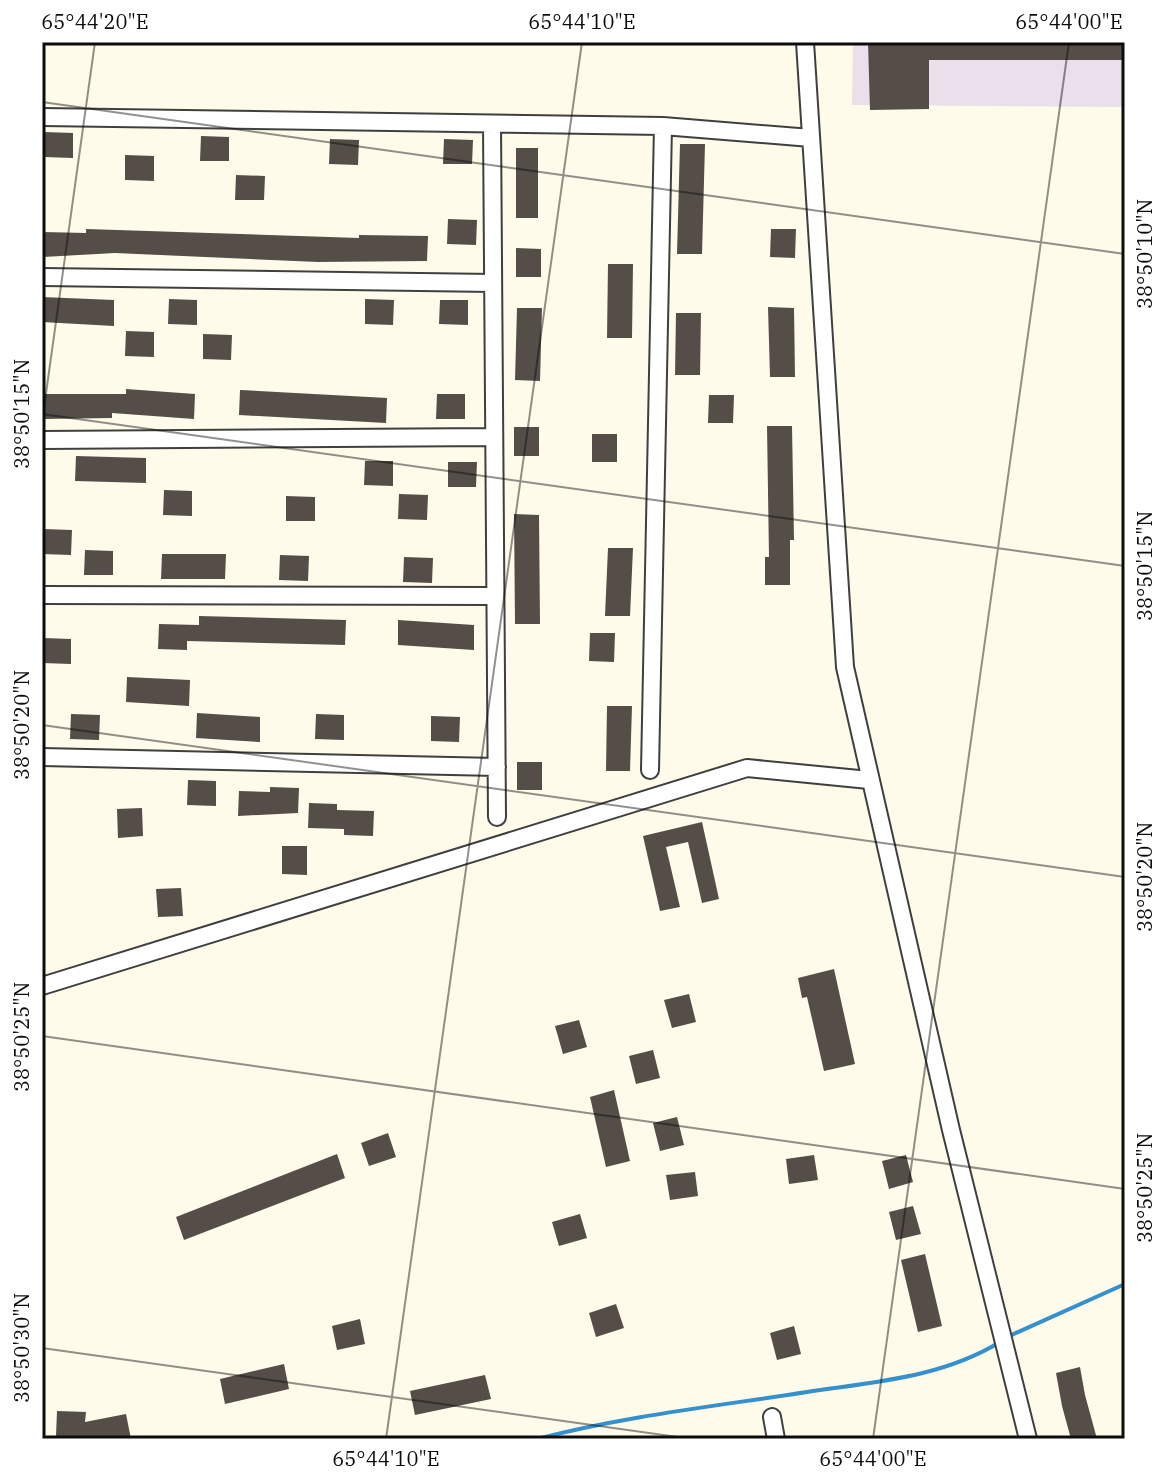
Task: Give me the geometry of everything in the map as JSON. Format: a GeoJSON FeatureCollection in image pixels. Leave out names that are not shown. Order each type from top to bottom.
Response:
{"type":"FeatureCollection","features":[{"type":"Feature","properties":{"kind":"street"},"geometry":{"type":"LineString","coordinates":[[805,42],[845,667],[869,780],[1028,1439]]}},
{"type":"Feature","properties":{"kind":"street"},"geometry":{"type":"LineString","coordinates":[[42,117],[663,126],[811,138]]}},
{"type":"Feature","properties":{"kind":"street"},"geometry":{"type":"LineString","coordinates":[[492,124],[497,817]]}},
{"type":"Feature","properties":{"kind":"street"},"geometry":{"type":"LineString","coordinates":[[650,770],[663,126]]}},
{"type":"Feature","properties":{"kind":"street"},"geometry":{"type":"LineString","coordinates":[[42,277],[493,283]]}},
{"type":"Feature","properties":{"kind":"street"},"geometry":{"type":"LineString","coordinates":[[42,440],[494,437]]}},
{"type":"Feature","properties":{"kind":"street"},"geometry":{"type":"LineString","coordinates":[[42,595],[495,596]]}},
{"type":"Feature","properties":{"kind":"street"},"geometry":{"type":"LineString","coordinates":[[42,757],[497,767]]}},
{"type":"Feature","properties":{"kind":"street"},"geometry":{"type":"LineString","coordinates":[[42,986],[747,768],[869,780]]}},
{"type":"Feature","properties":{"kind":"street"},"geometry":{"type":"LineString","coordinates":[[772,1417],[776,1439]]}},
{"type":"Feature","properties":{"kind":"shaded area"},"geometry":{"type":"Polygon","coordinates":[[[853,42],[1125,42],[1125,107],[852,105],[853,42]]]}},
{"type":"Feature","properties":{"kind":"building"},"geometry":{"type":"Polygon","coordinates":[[[868,42],[1125,42],[1125,60],[929,60],[929,109],[870,110],[868,42]]]}},
{"type":"Feature","properties":{"kind":"building"},"geometry":{"type":"Polygon","coordinates":[[[44,132],[73,133],[73,158],[44,157],[44,132]]]}},
{"type":"Feature","properties":{"kind":"building"},"geometry":{"type":"Polygon","coordinates":[[[201,136],[229,137],[229,161],[200,161],[201,136]]]}},
{"type":"Feature","properties":{"kind":"building"},"geometry":{"type":"Polygon","coordinates":[[[330,139],[359,140],[358,165],[329,164],[330,139]]]}},
{"type":"Feature","properties":{"kind":"building"},"geometry":{"type":"Polygon","coordinates":[[[444,139],[473,140],[472,164],[443,164],[444,139]]]}},
{"type":"Feature","properties":{"kind":"building"},"geometry":{"type":"Polygon","coordinates":[[[680,144],[705,144],[702,254],[677,254],[680,144]]]}},
{"type":"Feature","properties":{"kind":"building"},"geometry":{"type":"Polygon","coordinates":[[[516,148],[538,148],[538,218],[516,218],[516,148]]]}},
{"type":"Feature","properties":{"kind":"building"},"geometry":{"type":"Polygon","coordinates":[[[125,155],[154,156],[154,181],[125,180],[125,155]]]}},
{"type":"Feature","properties":{"kind":"building"},"geometry":{"type":"Polygon","coordinates":[[[236,175],[265,176],[264,200],[235,200],[236,175]]]}},
{"type":"Feature","properties":{"kind":"building"},"geometry":{"type":"Polygon","coordinates":[[[448,219],[477,220],[476,245],[447,244],[448,219]]]}},
{"type":"Feature","properties":{"kind":"building"},"geometry":{"type":"Polygon","coordinates":[[[86,229],[359,238],[359,235],[428,236],[427,261],[318,262],[115,253],[43,257],[43,232],[86,233],[86,229]]]}},
{"type":"Feature","properties":{"kind":"building"},"geometry":{"type":"Polygon","coordinates":[[[771,229],[796,229],[795,258],[770,257],[771,229]]]}},
{"type":"Feature","properties":{"kind":"building"},"geometry":{"type":"Polygon","coordinates":[[[516,248],[541,249],[541,277],[516,277],[516,248]]]}},
{"type":"Feature","properties":{"kind":"building"},"geometry":{"type":"Polygon","coordinates":[[[608,264],[633,264],[632,338],[607,338],[608,264]]]}},
{"type":"Feature","properties":{"kind":"building"},"geometry":{"type":"Polygon","coordinates":[[[42,297],[114,300],[114,326],[42,322],[42,297]]]}},
{"type":"Feature","properties":{"kind":"building"},"geometry":{"type":"Polygon","coordinates":[[[169,299],[197,300],[197,325],[168,324],[169,299]]]}},
{"type":"Feature","properties":{"kind":"building"},"geometry":{"type":"Polygon","coordinates":[[[365,299],[394,300],[393,325],[365,324],[365,299]]]}},
{"type":"Feature","properties":{"kind":"building"},"geometry":{"type":"Polygon","coordinates":[[[440,300],[468,300],[468,325],[439,324],[440,300]]]}},
{"type":"Feature","properties":{"kind":"building"},"geometry":{"type":"Polygon","coordinates":[[[768,307],[794,308],[795,377],[770,377],[768,307]]]}},
{"type":"Feature","properties":{"kind":"building"},"geometry":{"type":"Polygon","coordinates":[[[517,308],[542,308],[540,381],[515,380],[517,308]]]}},
{"type":"Feature","properties":{"kind":"building"},"geometry":{"type":"Polygon","coordinates":[[[676,313],[701,313],[700,375],[675,375],[676,313]]]}},
{"type":"Feature","properties":{"kind":"building"},"geometry":{"type":"Polygon","coordinates":[[[126,331],[154,332],[154,357],[125,356],[126,331]]]}},
{"type":"Feature","properties":{"kind":"building"},"geometry":{"type":"Polygon","coordinates":[[[203,334],[232,335],[231,360],[203,359],[203,334]]]}},
{"type":"Feature","properties":{"kind":"building"},"geometry":{"type":"Polygon","coordinates":[[[126,389],[195,394],[194,419],[112,413],[112,418],[42,419],[42,394],[126,394],[126,389]]]}},
{"type":"Feature","properties":{"kind":"building"},"geometry":{"type":"Polygon","coordinates":[[[240,390],[387,398],[386,423],[239,415],[240,390]]]}},
{"type":"Feature","properties":{"kind":"building"},"geometry":{"type":"Polygon","coordinates":[[[437,394],[465,394],[465,419],[436,419],[437,394]]]}},
{"type":"Feature","properties":{"kind":"building"},"geometry":{"type":"Polygon","coordinates":[[[709,395],[734,395],[733,423],[708,423],[709,395]]]}},
{"type":"Feature","properties":{"kind":"building"},"geometry":{"type":"Polygon","coordinates":[[[767,426],[792,426],[794,540],[790,540],[790,585],[765,585],[765,557],[769,557],[767,426]]]}},
{"type":"Feature","properties":{"kind":"building"},"geometry":{"type":"Polygon","coordinates":[[[514,427],[539,427],[539,456],[514,456],[514,427]]]}},
{"type":"Feature","properties":{"kind":"building"},"geometry":{"type":"Polygon","coordinates":[[[592,434],[617,434],[617,462],[592,462],[592,434]]]}},
{"type":"Feature","properties":{"kind":"building"},"geometry":{"type":"Polygon","coordinates":[[[76,456],[146,458],[146,483],[75,481],[76,456]]]}},
{"type":"Feature","properties":{"kind":"building"},"geometry":{"type":"Polygon","coordinates":[[[365,461],[393,461],[393,486],[364,485],[365,461]]]}},
{"type":"Feature","properties":{"kind":"building"},"geometry":{"type":"Polygon","coordinates":[[[448,462],[477,462],[476,487],[448,487],[448,462]]]}},
{"type":"Feature","properties":{"kind":"building"},"geometry":{"type":"Polygon","coordinates":[[[164,490],[192,491],[192,516],[163,515],[164,490]]]}},
{"type":"Feature","properties":{"kind":"building"},"geometry":{"type":"Polygon","coordinates":[[[399,494],[428,495],[427,520],[398,519],[399,494]]]}},
{"type":"Feature","properties":{"kind":"building"},"geometry":{"type":"Polygon","coordinates":[[[286,496],[315,497],[315,521],[286,521],[286,496]]]}},
{"type":"Feature","properties":{"kind":"building"},"geometry":{"type":"Polygon","coordinates":[[[514,514],[539,515],[540,624],[515,624],[514,514]]]}},
{"type":"Feature","properties":{"kind":"building"},"geometry":{"type":"Polygon","coordinates":[[[43,529],[72,530],[71,555],[42,554],[43,529]]]}},
{"type":"Feature","properties":{"kind":"building"},"geometry":{"type":"Polygon","coordinates":[[[608,548],[633,548],[630,616],[605,616],[608,548]]]}},
{"type":"Feature","properties":{"kind":"building"},"geometry":{"type":"Polygon","coordinates":[[[85,550],[113,551],[113,575],[84,575],[85,550]]]}},
{"type":"Feature","properties":{"kind":"building"},"geometry":{"type":"Polygon","coordinates":[[[162,554],[226,554],[225,579],[161,579],[162,554]]]}},
{"type":"Feature","properties":{"kind":"building"},"geometry":{"type":"Polygon","coordinates":[[[280,555],[309,556],[308,581],[279,580],[280,555]]]}},
{"type":"Feature","properties":{"kind":"building"},"geometry":{"type":"Polygon","coordinates":[[[404,557],[433,558],[432,583],[403,582],[404,557]]]}},
{"type":"Feature","properties":{"kind":"building"},"geometry":{"type":"Polygon","coordinates":[[[199,616],[346,620],[345,645],[187,641],[187,650],[158,649],[159,624],[199,625],[199,616]]]}},
{"type":"Feature","properties":{"kind":"building"},"geometry":{"type":"Polygon","coordinates":[[[398,620],[474,625],[474,650],[398,645],[398,620]]]}},
{"type":"Feature","properties":{"kind":"building"},"geometry":{"type":"Polygon","coordinates":[[[590,633],[615,633],[614,662],[589,661],[590,633]]]}},
{"type":"Feature","properties":{"kind":"building"},"geometry":{"type":"Polygon","coordinates":[[[43,638],[71,639],[71,664],[42,663],[43,638]]]}},
{"type":"Feature","properties":{"kind":"building"},"geometry":{"type":"Polygon","coordinates":[[[127,677],[190,680],[189,706],[126,702],[127,677]]]}},
{"type":"Feature","properties":{"kind":"building"},"geometry":{"type":"Polygon","coordinates":[[[607,706],[632,706],[630,771],[606,771],[607,706]]]}},
{"type":"Feature","properties":{"kind":"building"},"geometry":{"type":"Polygon","coordinates":[[[197,713],[260,717],[260,742],[196,738],[197,713]]]}},
{"type":"Feature","properties":{"kind":"building"},"geometry":{"type":"Polygon","coordinates":[[[71,714],[100,715],[99,740],[70,739],[71,714]]]}},
{"type":"Feature","properties":{"kind":"building"},"geometry":{"type":"Polygon","coordinates":[[[316,714],[344,715],[344,740],[315,739],[316,714]]]}},
{"type":"Feature","properties":{"kind":"building"},"geometry":{"type":"Polygon","coordinates":[[[431,716],[460,717],[459,742],[431,741],[431,716]]]}},
{"type":"Feature","properties":{"kind":"building"},"geometry":{"type":"Polygon","coordinates":[[[517,762],[542,762],[542,790],[517,790],[517,762]]]}},
{"type":"Feature","properties":{"kind":"building"},"geometry":{"type":"Polygon","coordinates":[[[188,780],[216,781],[216,806],[187,805],[188,780]]]}},
{"type":"Feature","properties":{"kind":"building"},"geometry":{"type":"Polygon","coordinates":[[[270,787],[299,788],[298,813],[238,816],[239,791],[270,792],[270,787]]]}},
{"type":"Feature","properties":{"kind":"building"},"geometry":{"type":"Polygon","coordinates":[[[309,803],[337,804],[337,810],[374,811],[373,836],[344,835],[344,829],[308,828],[309,803]]]}},
{"type":"Feature","properties":{"kind":"building"},"geometry":{"type":"Polygon","coordinates":[[[142,808],[143,836],[118,838],[117,809],[142,808]]]}},
{"type":"Feature","properties":{"kind":"building"},"geometry":{"type":"Polygon","coordinates":[[[702,822],[719,899],[702,903],[688,842],[666,847],[680,907],[660,911],[643,836],[702,822]]]}},
{"type":"Feature","properties":{"kind":"building"},"geometry":{"type":"Polygon","coordinates":[[[282,846],[307,846],[307,875],[282,874],[282,846]]]}},
{"type":"Feature","properties":{"kind":"building"},"geometry":{"type":"Polygon","coordinates":[[[181,888],[183,916],[158,917],[156,889],[181,888]]]}},
{"type":"Feature","properties":{"kind":"building"},"geometry":{"type":"Polygon","coordinates":[[[834,969],[855,1064],[824,1071],[807,997],[802,998],[798,978],[834,969]]]}},
{"type":"Feature","properties":{"kind":"building"},"geometry":{"type":"Polygon","coordinates":[[[689,994],[696,1022],[672,1028],[664,1000],[689,994]]]}},
{"type":"Feature","properties":{"kind":"building"},"geometry":{"type":"Polygon","coordinates":[[[579,1020],[587,1047],[563,1054],[555,1026],[579,1020]]]}},
{"type":"Feature","properties":{"kind":"building"},"geometry":{"type":"Polygon","coordinates":[[[653,1050],[660,1078],[636,1084],[629,1056],[653,1050]]]}},
{"type":"Feature","properties":{"kind":"building"},"geometry":{"type":"Polygon","coordinates":[[[614,1090],[630,1161],[606,1167],[590,1097],[614,1090]]]}},
{"type":"Feature","properties":{"kind":"building"},"geometry":{"type":"Polygon","coordinates":[[[677,1117],[684,1145],[660,1151],[653,1123],[677,1117]]]}},
{"type":"Feature","properties":{"kind":"building"},"geometry":{"type":"Polygon","coordinates":[[[388,1133],[396,1157],[369,1166],[361,1143],[388,1133]]]}},
{"type":"Feature","properties":{"kind":"building"},"geometry":{"type":"Polygon","coordinates":[[[337,1154],[345,1178],[184,1240],[176,1217],[337,1154]]]}},
{"type":"Feature","properties":{"kind":"building"},"geometry":{"type":"Polygon","coordinates":[[[814,1155],[818,1180],[789,1184],[786,1159],[814,1155]]]}},
{"type":"Feature","properties":{"kind":"building"},"geometry":{"type":"Polygon","coordinates":[[[906,1155],[913,1182],[889,1189],[882,1161],[906,1155]]]}},
{"type":"Feature","properties":{"kind":"building"},"geometry":{"type":"Polygon","coordinates":[[[695,1172],[698,1196],[670,1200],[666,1175],[695,1172]]]}},
{"type":"Feature","properties":{"kind":"building"},"geometry":{"type":"Polygon","coordinates":[[[913,1206],[921,1234],[896,1240],[889,1212],[913,1206]]]}},
{"type":"Feature","properties":{"kind":"building"},"geometry":{"type":"Polygon","coordinates":[[[580,1214],[587,1238],[559,1246],[552,1222],[580,1214]]]}},
{"type":"Feature","properties":{"kind":"building"},"geometry":{"type":"Polygon","coordinates":[[[925,1254],[942,1326],[918,1332],[901,1260],[925,1254]]]}},
{"type":"Feature","properties":{"kind":"building"},"geometry":{"type":"Polygon","coordinates":[[[616,1304],[624,1328],[596,1337],[589,1313],[616,1304]]]}},
{"type":"Feature","properties":{"kind":"building"},"geometry":{"type":"Polygon","coordinates":[[[360,1319],[365,1344],[337,1350],[332,1326],[360,1319]]]}},
{"type":"Feature","properties":{"kind":"building"},"geometry":{"type":"Polygon","coordinates":[[[794,1326],[801,1354],[777,1360],[770,1333],[794,1326]]]}},
{"type":"Feature","properties":{"kind":"building"},"geometry":{"type":"Polygon","coordinates":[[[284,1364],[289,1389],[225,1404],[220,1379],[284,1364]]]}},
{"type":"Feature","properties":{"kind":"building"},"geometry":{"type":"Polygon","coordinates":[[[1080,1367],[1097,1439],[1071,1439],[1062,1406],[1056,1373],[1080,1367]]]}},
{"type":"Feature","properties":{"kind":"building"},"geometry":{"type":"Polygon","coordinates":[[[485,1375],[491,1399],[415,1415],[410,1391],[485,1375]]]}},
{"type":"Feature","properties":{"kind":"building"},"geometry":{"type":"Polygon","coordinates":[[[57,1411],[86,1412],[85,1422],[126,1414],[131,1439],[56,1436],[57,1411]]]}},
{"type":"Feature","properties":{"kind":"waterway"},"geometry":{"type":"LineString","coordinates":[[1007,1337],[1125,1284]]}},
{"type":"Feature","properties":{"kind":"waterway"},"geometry":{"type":"LineString","coordinates":[[537,1439],[637,1418],[906,1377],[954,1364],[1000,1342]]}}]}
